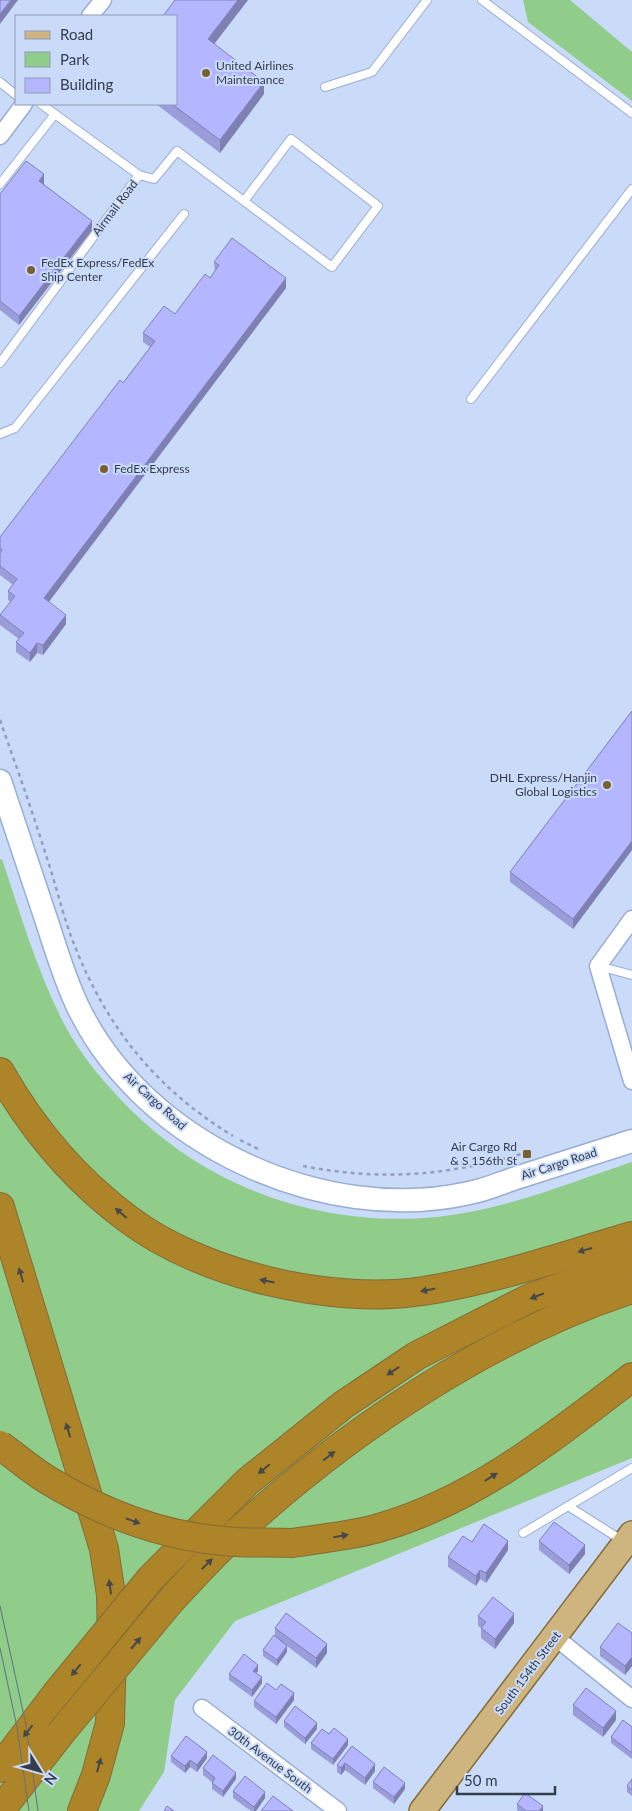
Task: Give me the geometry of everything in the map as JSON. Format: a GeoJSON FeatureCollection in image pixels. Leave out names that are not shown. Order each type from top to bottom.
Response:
{"type":"FeatureCollection","features":[{"type":"Feature","properties":{"kind":"highway"},"geometry":{"type":"LineString","coordinates":[[0,1072],[22,1110],[48,1145],[129,1220],[181,1250],[247,1277],[315,1290],[371,1294],[423,1291],[499,1274],[632,1236]]}},
{"type":"Feature","properties":{"kind":"highway"},"geometry":{"type":"LineString","coordinates":[[0,1207],[104,1549],[111,1595],[110,1723],[96,1775],[82,1811]]}},
{"type":"Feature","properties":{"kind":"highway"},"geometry":{"type":"LineString","coordinates":[[0,1768],[56,1694],[151,1578],[247,1482],[343,1405],[416,1356],[530,1298],[632,1261]]}},
{"type":"Feature","properties":{"kind":"highway"},"geometry":{"type":"LineString","coordinates":[[0,1811],[60,1734],[173,1598],[241,1529],[326,1458],[416,1394],[521,1336],[609,1297],[632,1289]]}},
{"type":"Feature","properties":{"kind":"highway"},"geometry":{"type":"LineString","coordinates":[[0,1445],[45,1479],[89,1502],[131,1520],[166,1532],[234,1542],[292,1543],[381,1528],[417,1516],[468,1492],[548,1441],[632,1377]]}},
{"type":"Feature","properties":{"kind":"main road","name":"South 154th Street"},"geometry":{"type":"LineString","coordinates":[[422,1811],[629,1538]]}},
{"type":"Feature","properties":{"kind":"street"},"geometry":{"type":"LineString","coordinates":[[91,15],[102,0]]}},
{"type":"Feature","properties":{"kind":"street"},"geometry":{"type":"LineString","coordinates":[[3,125],[23,105]]}},
{"type":"Feature","properties":{"kind":"street","name":"Air Cargo Road"},"geometry":{"type":"LineString","coordinates":[[0,781],[63,969],[80,1010],[98,1041],[133,1085],[173,1121],[214,1149],[254,1169],[326,1194],[415,1200],[469,1194],[632,1141]]}},
{"type":"Feature","properties":{"kind":"street"},"geometry":{"type":"LineString","coordinates":[[632,919],[598,966],[632,1081]]}},
{"type":"Feature","properties":{"kind":"street"},"geometry":{"type":"LineString","coordinates":[[555,1637],[632,1699]]}},
{"type":"Feature","properties":{"kind":"street","name":"30th Avenue South"},"geometry":{"type":"LineString","coordinates":[[202,1708],[338,1811]]}},
{"type":"Feature","properties":{"kind":"lane"},"geometry":{"type":"LineString","coordinates":[[325,88],[372,72],[427,0]]}},
{"type":"Feature","properties":{"kind":"lane"},"geometry":{"type":"LineString","coordinates":[[482,0],[632,113]]}},
{"type":"Feature","properties":{"kind":"lane"},"geometry":{"type":"LineString","coordinates":[[0,82],[15,95]]}},
{"type":"Feature","properties":{"kind":"lane","name":"Airmail Road"},"geometry":{"type":"LineString","coordinates":[[0,363],[139,175],[42,105]]}},
{"type":"Feature","properties":{"kind":"lane"},"geometry":{"type":"LineString","coordinates":[[0,184],[56,114]]}},
{"type":"Feature","properties":{"kind":"lane"},"geometry":{"type":"LineString","coordinates":[[139,175],[154,179],[177,151],[244,201],[332,266],[378,206],[290,139],[244,201]]}},
{"type":"Feature","properties":{"kind":"lane"},"geometry":{"type":"LineString","coordinates":[[471,399],[632,189]]}},
{"type":"Feature","properties":{"kind":"lane"},"geometry":{"type":"LineString","coordinates":[[0,434],[15,428],[184,214]]}},
{"type":"Feature","properties":{"kind":"lane"},"geometry":{"type":"LineString","coordinates":[[598,966],[632,975]]}},
{"type":"Feature","properties":{"kind":"lane"},"geometry":{"type":"LineString","coordinates":[[524,1533],[632,1468]]}},
{"type":"Feature","properties":{"kind":"lane"},"geometry":{"type":"LineString","coordinates":[[568,1506],[629,1538]]}},
{"type":"Feature","properties":{"kind":"path"},"geometry":{"type":"LineString","coordinates":[[0,720],[76,948],[105,1010],[140,1060],[164,1084],[216,1126],[266,1152]]}},
{"type":"Feature","properties":{"kind":"path"},"geometry":{"type":"LineString","coordinates":[[295,1164],[330,1171],[382,1176],[416,1175],[451,1172],[521,1154]]}},
{"type":"Feature","properties":{"kind":"green space"},"geometry":{"type":"Polygon","coordinates":[[[523,0],[570,0],[632,52],[632,101],[528,22],[523,0]]]}},
{"type":"Feature","properties":{"kind":"green space"},"geometry":{"type":"Polygon","coordinates":[[[2,859],[29,940],[52,999],[66,1028],[90,1064],[111,1089],[144,1122],[179,1150],[218,1174],[258,1193],[301,1207],[345,1215],[391,1219],[437,1217],[487,1208],[536,1195],[632,1162],[632,1458],[235,1621],[175,1700],[164,1772],[139,1811],[0,1811],[0,860],[2,859]]]}},
{"type":"Feature","properties":{"kind":"building"},"geometry":{"type":"Polygon","coordinates":[[[0,0],[11,0],[0,14],[0,0]]]}},
{"type":"Feature","properties":{"kind":"building","name":"United Airlines Maintenance"},"geometry":{"type":"Polygon","coordinates":[[[175,0],[238,0],[208,39],[264,82],[220,140],[173,105],[178,105],[178,15],[164,15],[175,0]]]}},
{"type":"Feature","properties":{"kind":"building","name":"FedEx Express/FedEx Ship Center"},"geometry":{"type":"Polygon","coordinates":[[[26,161],[44,174],[39,181],[92,221],[19,316],[0,301],[0,194],[26,161]]]}},
{"type":"Feature","properties":{"kind":"building","name":"FedEx Express"},"geometry":{"type":"Polygon","coordinates":[[[232,238],[286,278],[44,598],[66,615],[43,645],[37,643],[30,653],[16,642],[24,633],[0,615],[15,596],[8,591],[17,579],[0,566],[0,553],[2,550],[0,548],[0,537],[120,380],[123,383],[155,341],[143,333],[164,306],[175,314],[205,274],[210,278],[219,265],[214,262],[232,238]]]}},
{"type":"Feature","properties":{"kind":"building","name":"DHL Express/Hanjin Global Logistics"},"geometry":{"type":"Polygon","coordinates":[[[632,711],[632,841],[573,919],[510,872],[632,711]]]}},
{"type":"Feature","properties":{"kind":"building"},"geometry":{"type":"Polygon","coordinates":[[[554,1522],[585,1545],[569,1565],[539,1541],[554,1522]]]}},
{"type":"Feature","properties":{"kind":"building"},"geometry":{"type":"Polygon","coordinates":[[[484,1524],[508,1541],[486,1573],[480,1570],[476,1576],[448,1557],[463,1536],[472,1542],[484,1524]]]}},
{"type":"Feature","properties":{"kind":"building"},"geometry":{"type":"Polygon","coordinates":[[[493,1597],[514,1614],[495,1639],[481,1628],[486,1622],[478,1616],[493,1597]]]}},
{"type":"Feature","properties":{"kind":"building"},"geometry":{"type":"Polygon","coordinates":[[[286,1613],[327,1644],[316,1658],[275,1628],[286,1613]]]}},
{"type":"Feature","properties":{"kind":"building"},"geometry":{"type":"Polygon","coordinates":[[[618,1623],[632,1633],[632,1657],[625,1666],[600,1647],[618,1623]]]}},
{"type":"Feature","properties":{"kind":"building"},"geometry":{"type":"Polygon","coordinates":[[[274,1635],[287,1646],[277,1660],[263,1650],[274,1635]]]}},
{"type":"Feature","properties":{"kind":"building"},"geometry":{"type":"Polygon","coordinates":[[[244,1654],[258,1665],[253,1671],[262,1677],[252,1690],[229,1674],[244,1654]]]}},
{"type":"Feature","properties":{"kind":"building"},"geometry":{"type":"Polygon","coordinates":[[[267,1683],[276,1690],[281,1684],[294,1693],[276,1717],[254,1701],[267,1683]]]}},
{"type":"Feature","properties":{"kind":"building"},"geometry":{"type":"Polygon","coordinates":[[[586,1688],[616,1711],[603,1728],[573,1705],[586,1688]]]}},
{"type":"Feature","properties":{"kind":"building"},"geometry":{"type":"Polygon","coordinates":[[[295,1706],[317,1723],[305,1738],[284,1721],[295,1706]]]}},
{"type":"Feature","properties":{"kind":"building"},"geometry":{"type":"Polygon","coordinates":[[[623,1720],[632,1727],[632,1753],[611,1737],[623,1720]]]}},
{"type":"Feature","properties":{"kind":"building"},"geometry":{"type":"Polygon","coordinates":[[[334,1728],[348,1739],[333,1759],[311,1743],[322,1729],[329,1734],[334,1728]]]}},
{"type":"Feature","properties":{"kind":"building"},"geometry":{"type":"Polygon","coordinates":[[[186,1736],[207,1752],[197,1765],[190,1760],[185,1766],[171,1756],[186,1736]]]}},
{"type":"Feature","properties":{"kind":"building"},"geometry":{"type":"Polygon","coordinates":[[[352,1746],[375,1764],[365,1778],[345,1763],[341,1768],[337,1765],[352,1746]]]}},
{"type":"Feature","properties":{"kind":"building"},"geometry":{"type":"Polygon","coordinates":[[[213,1755],[236,1773],[223,1791],[212,1783],[215,1778],[203,1768],[213,1755]]]}},
{"type":"Feature","properties":{"kind":"building"},"geometry":{"type":"Polygon","coordinates":[[[384,1767],[405,1783],[394,1797],[373,1782],[384,1767]]]}},
{"type":"Feature","properties":{"kind":"building"},"geometry":{"type":"Polygon","coordinates":[[[245,1776],[265,1792],[254,1807],[233,1791],[245,1776]]]}},
{"type":"Feature","properties":{"kind":"building"},"geometry":{"type":"Polygon","coordinates":[[[632,1779],[632,1790],[627,1786],[632,1779]]]}},
{"type":"Feature","properties":{"kind":"building"},"geometry":{"type":"Polygon","coordinates":[[[525,1793],[543,1806],[539,1811],[526,1811],[517,1804],[525,1793]]]}},
{"type":"Feature","properties":{"kind":"building"},"geometry":{"type":"Polygon","coordinates":[[[273,1796],[293,1811],[261,1811],[273,1796]]]}},
{"type":"Feature","properties":{"kind":"building"},"geometry":{"type":"Polygon","coordinates":[[[167,1806],[174,1811],[164,1811],[167,1806]]]}},
{"type":"Feature","properties":{"kind":"tram line"},"geometry":{"type":"LineString","coordinates":[[0,1606],[26,1725],[38,1811]]}},
{"type":"Feature","properties":{"kind":"tram line"},"geometry":{"type":"LineString","coordinates":[[0,1648],[17,1727],[29,1811]]}},
{"type":"Feature","properties":{"kind":"place","name":"United Airlines Maintenance"},"geometry":{"type":"Point","coordinates":[206,73]}},
{"type":"Feature","properties":{"kind":"place","name":"FedEx Express/FedEx Ship Center"},"geometry":{"type":"Point","coordinates":[31,270]}},
{"type":"Feature","properties":{"kind":"place","name":"FedEx Express"},"geometry":{"type":"Point","coordinates":[104,469]}},
{"type":"Feature","properties":{"kind":"place","name":"DHL Express/Hanjin Global Logistics"},"geometry":{"type":"Point","coordinates":[607,785]}},
{"type":"Feature","properties":{"kind":"place","name":"Air Cargo Rd & S 156th St"},"geometry":{"type":"Point","coordinates":[527,1154]}}]}
